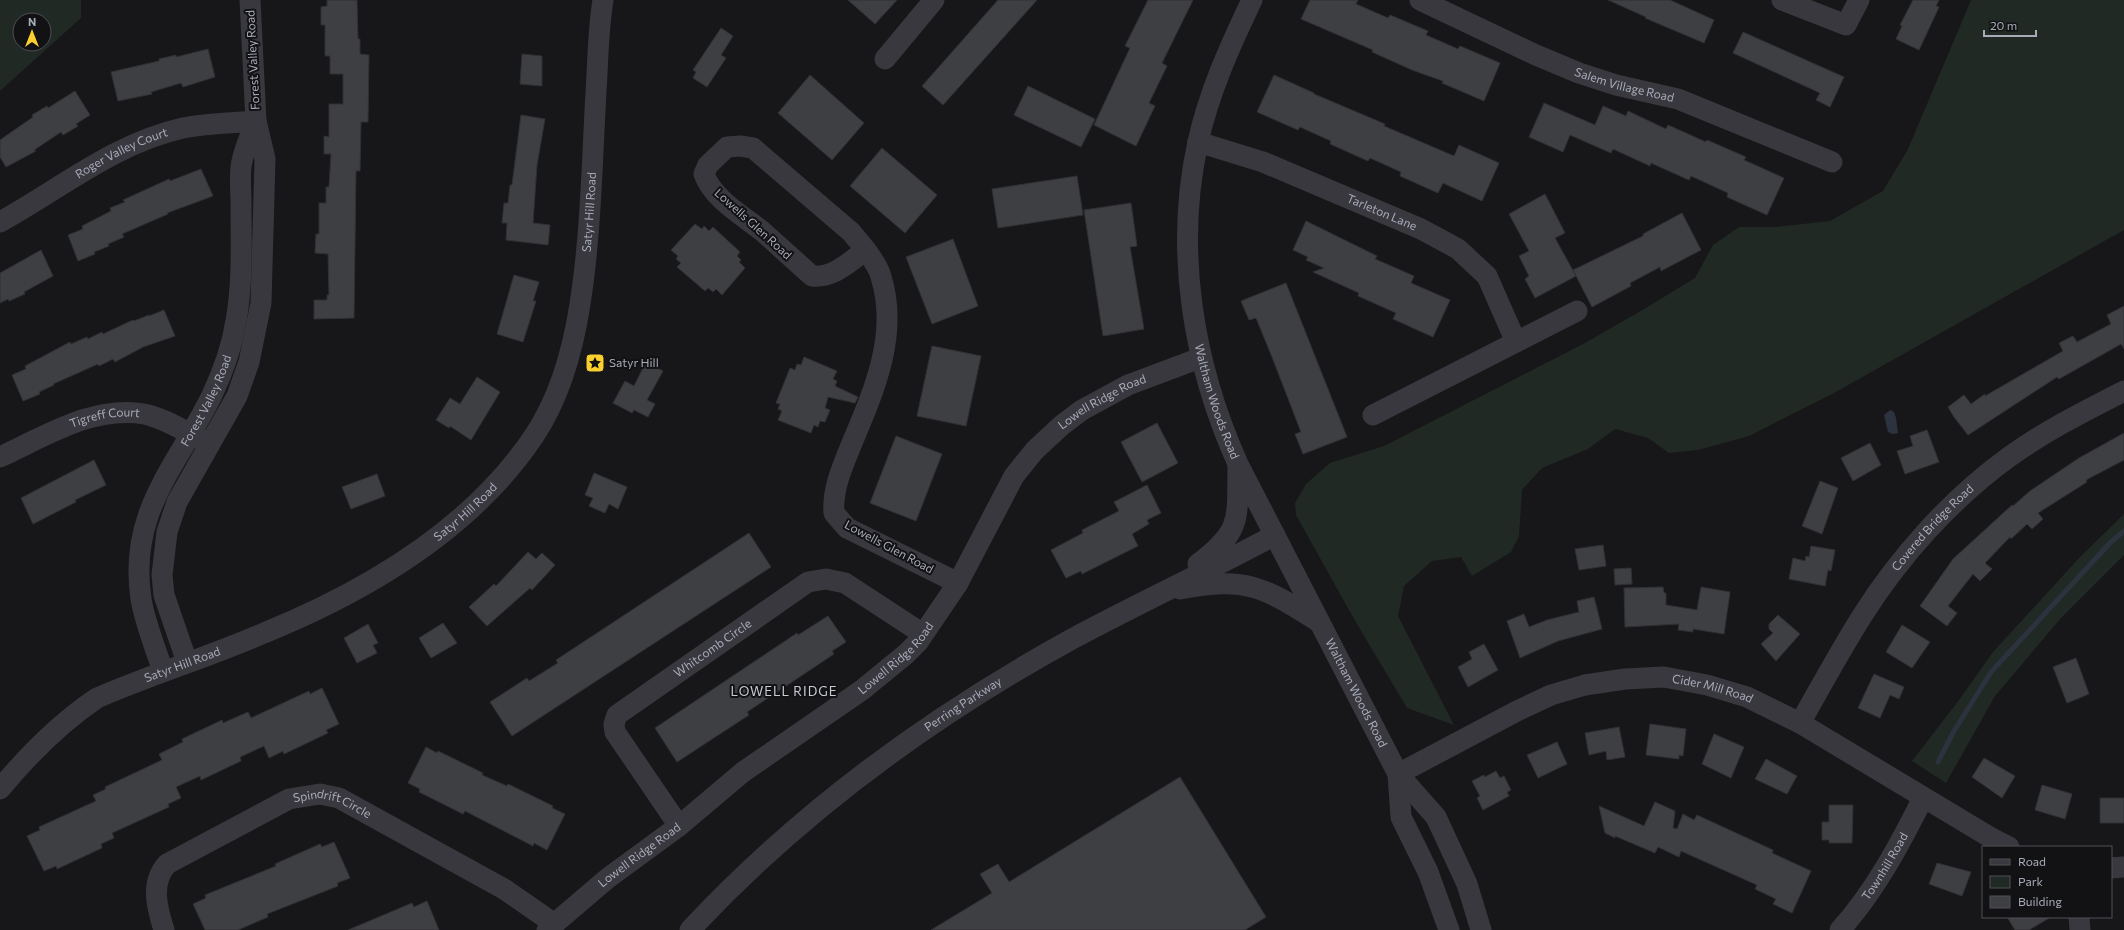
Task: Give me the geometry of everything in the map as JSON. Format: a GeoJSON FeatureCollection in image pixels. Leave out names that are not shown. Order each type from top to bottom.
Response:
{"type":"FeatureCollection","features":[{"type":"Feature","properties":{"kind":"street","name":"Forest Valley Road"},"geometry":{"type":"LineString","coordinates":[[187,662],[164,595],[162,575],[163,556],[167,532],[177,502],[237,396],[250,362],[261,303],[265,159],[256,121],[250,0]]}},
{"type":"Feature","properties":{"kind":"street","name":"Satyr Hill Road"},"geometry":{"type":"LineString","coordinates":[[0,789],[35,750],[77,712],[97,698],[296,620],[401,563],[428,544],[472,508],[517,459],[535,434],[559,386],[569,358],[580,303],[587,231],[599,31],[603,0]]}},
{"type":"Feature","properties":{"kind":"street"},"geometry":{"type":"LineString","coordinates":[[885,59],[934,0]]}},
{"type":"Feature","properties":{"kind":"street","name":"Waltham Woods Road"},"geometry":{"type":"LineString","coordinates":[[1252,0],[1222,68],[1209,102],[1198,142],[1192,180],[1188,234],[1192,306],[1200,358],[1221,422],[1238,464],[1398,774],[1436,817],[1467,884],[1481,930]]}},
{"type":"Feature","properties":{"kind":"street","name":"Salem Village Road"},"geometry":{"type":"LineString","coordinates":[[1420,0],[1536,55],[1579,73],[1616,85],[1678,98],[1832,162]]}},
{"type":"Feature","properties":{"kind":"street"},"geometry":{"type":"LineString","coordinates":[[1782,0],[1846,25],[1859,0]]}},
{"type":"Feature","properties":{"kind":"street","name":"Forest Valley Road"},"geometry":{"type":"LineString","coordinates":[[163,671],[141,599],[139,572],[141,543],[146,517],[158,491],[212,396],[223,371],[236,321],[240,289],[242,161],[256,121]]}},
{"type":"Feature","properties":{"kind":"street","name":"Roger Valley Court"},"geometry":{"type":"LineString","coordinates":[[0,222],[112,154],[140,142],[183,128],[256,121]]}},
{"type":"Feature","properties":{"kind":"street","name":"Tarleton Lane"},"geometry":{"type":"LineString","coordinates":[[1198,142],[1263,162],[1421,230],[1458,249],[1487,276],[1516,342]]}},
{"type":"Feature","properties":{"kind":"street","name":"Lowells Glen Road"},"geometry":{"type":"LineString","coordinates":[[866,250],[834,273],[822,277],[812,276],[725,202],[707,182],[704,174],[708,165],[727,147],[740,146],[753,148],[851,232],[866,250],[882,277],[887,316],[886,340],[872,396],[844,462],[834,493],[834,513],[847,528],[958,583]]}},
{"type":"Feature","properties":{"kind":"street"},"geometry":{"type":"LineString","coordinates":[[1373,415],[1577,311]]}},
{"type":"Feature","properties":{"kind":"street","name":"Lowell Ridge Road"},"geometry":{"type":"LineString","coordinates":[[550,927],[608,878],[679,826],[743,772],[874,681],[906,654],[923,634],[958,583],[1014,476],[1035,450],[1062,425],[1082,410],[1128,385],[1200,358]]}},
{"type":"Feature","properties":{"kind":"street","name":"Covered Bridge Road"},"geometry":{"type":"LineString","coordinates":[[1800,723],[1862,616],[1910,551],[1940,518],[1974,486],[2009,457],[2049,432],[2124,391]]}},
{"type":"Feature","properties":{"kind":"street","name":"Tigreff Court"},"geometry":{"type":"LineString","coordinates":[[0,458],[79,422],[104,414],[126,412],[145,414],[166,422],[210,444]]}},
{"type":"Feature","properties":{"kind":"street"},"geometry":{"type":"LineString","coordinates":[[1160,593],[1220,548],[1229,536],[1235,525],[1237,510],[1238,464]]}},
{"type":"Feature","properties":{"kind":"street","name":"Perring Parkway"},"geometry":{"type":"LineString","coordinates":[[690,930],[761,857],[849,784],[925,728],[982,692],[1064,644],[1160,593],[1275,535]]}},
{"type":"Feature","properties":{"kind":"street","name":"Whitcomb Circle"},"geometry":{"type":"LineString","coordinates":[[679,826],[615,732],[615,720],[617,715],[808,582],[826,579],[845,583],[923,634]]}},
{"type":"Feature","properties":{"kind":"street"},"geometry":{"type":"LineString","coordinates":[[1160,593],[1199,586],[1249,585],[1264,589],[1320,622]]}},
{"type":"Feature","properties":{"kind":"street","name":"Cider Mill Road"},"geometry":{"type":"LineString","coordinates":[[1398,774],[1517,711],[1551,696],[1584,685],[1625,679],[1664,677],[1708,685],[1747,697],[1800,723],[1923,798],[2008,846]]}},
{"type":"Feature","properties":{"kind":"street","name":"Waltham Woods Road"},"geometry":{"type":"LineString","coordinates":[[1398,774],[1401,817],[1428,872],[1449,930]]}},
{"type":"Feature","properties":{"kind":"street","name":"Spindrift Circle"},"geometry":{"type":"LineString","coordinates":[[164,930],[156,896],[156,886],[158,876],[166,864],[289,799],[320,794],[339,798],[504,889],[550,927]]}},
{"type":"Feature","properties":{"kind":"street","name":"Townhill Road"},"geometry":{"type":"LineString","coordinates":[[1840,930],[1865,899],[1886,867],[1923,798]]}},
{"type":"Feature","properties":{"kind":"street"},"geometry":{"type":"LineString","coordinates":[[2112,868],[2124,867]]}},
{"type":"Feature","properties":{"kind":"street"},"geometry":{"type":"LineString","coordinates":[[2079,918],[2080,930]]}},
{"type":"Feature","properties":{"kind":"green space"},"geometry":{"type":"Polygon","coordinates":[[[0,0],[81,0],[81,18],[52,44],[52,12],[12,12],[12,52],[43,52],[0,91],[0,0]]]}},
{"type":"Feature","properties":{"kind":"green space"},"geometry":{"type":"Polygon","coordinates":[[[1971,0],[2124,0],[2124,230],[1834,393],[1749,436],[1698,450],[1669,453],[1648,438],[1615,429],[1588,449],[1542,468],[1522,490],[1519,536],[1511,552],[1472,576],[1461,557],[1432,561],[1404,586],[1398,616],[1454,725],[1407,708],[1354,619],[1296,515],[1295,503],[1306,484],[1330,463],[1384,446],[1585,343],[1639,312],[1695,278],[1713,245],[1739,227],[1776,227],[1830,221],[1883,191],[1908,149],[1971,0]]]}},
{"type":"Feature","properties":{"kind":"green space"},"geometry":{"type":"Polygon","coordinates":[[[2124,514],[2124,555],[2061,618],[1995,696],[1946,783],[1912,761],[1959,700],[1993,652],[2080,557],[2124,514]]]}},
{"type":"Feature","properties":{"kind":"shaded area"},"geometry":{"type":"Polygon","coordinates":[[[1890,410],[1894,412],[1898,433],[1893,434],[1888,432],[1884,415],[1890,410]]]}},
{"type":"Feature","properties":{"kind":"building"},"geometry":{"type":"Polygon","coordinates":[[[327,0],[357,0],[360,54],[369,55],[368,122],[361,122],[360,171],[356,171],[354,318],[314,319],[314,300],[327,300],[327,295],[329,295],[328,254],[315,253],[316,234],[319,234],[319,203],[326,203],[326,187],[329,187],[331,154],[324,154],[324,136],[329,137],[329,104],[343,104],[343,74],[330,74],[330,56],[325,56],[325,25],[321,25],[321,7],[327,6],[327,0]]]}},
{"type":"Feature","properties":{"kind":"building"},"geometry":{"type":"Polygon","coordinates":[[[848,0],[897,0],[875,24],[848,0]]]}},
{"type":"Feature","properties":{"kind":"building"},"geometry":{"type":"Polygon","coordinates":[[[998,0],[1037,0],[943,105],[922,86],[998,0]]]}},
{"type":"Feature","properties":{"kind":"building"},"geometry":{"type":"Polygon","coordinates":[[[1148,0],[1193,0],[1162,63],[1167,66],[1149,103],[1155,106],[1136,146],[1094,125],[1130,48],[1125,46],[1148,0]]]}},
{"type":"Feature","properties":{"kind":"building"},"geometry":{"type":"Polygon","coordinates":[[[1310,0],[1358,0],[1356,4],[1388,18],[1390,15],[1428,31],[1426,35],[1458,49],[1460,46],[1500,63],[1484,101],[1442,83],[1443,81],[1412,70],[1372,52],[1373,50],[1301,19],[1310,0]]]}},
{"type":"Feature","properties":{"kind":"building"},"geometry":{"type":"Polygon","coordinates":[[[1608,0],[1670,0],[1714,20],[1704,43],[1645,18],[1646,17],[1608,0]]]}},
{"type":"Feature","properties":{"kind":"building"},"geometry":{"type":"Polygon","coordinates":[[[1913,0],[1939,0],[1936,6],[1939,7],[1919,50],[1896,39],[1902,26],[1900,25],[1913,0]]]}},
{"type":"Feature","properties":{"kind":"building"},"geometry":{"type":"Polygon","coordinates":[[[721,28],[733,36],[721,55],[726,58],[707,87],[693,78],[696,72],[693,70],[721,28]]]}},
{"type":"Feature","properties":{"kind":"building"},"geometry":{"type":"Polygon","coordinates":[[[1743,32],[1844,77],[1830,107],[1816,100],[1820,93],[1733,53],[1743,32]]]}},
{"type":"Feature","properties":{"kind":"building"},"geometry":{"type":"Polygon","coordinates":[[[208,49],[215,77],[183,87],[181,83],[151,92],[152,94],[118,101],[111,72],[159,61],[159,59],[176,55],[176,57],[208,49]]]}},
{"type":"Feature","properties":{"kind":"building"},"geometry":{"type":"Polygon","coordinates":[[[522,54],[542,56],[542,86],[520,84],[522,54]]]}},
{"type":"Feature","properties":{"kind":"building"},"geometry":{"type":"Polygon","coordinates":[[[810,75],[864,123],[832,160],[778,113],[810,75]]]}},
{"type":"Feature","properties":{"kind":"building"},"geometry":{"type":"Polygon","coordinates":[[[1274,75],[1314,94],[1385,124],[1384,126],[1454,156],[1459,145],[1499,163],[1482,201],[1443,183],[1438,193],[1400,176],[1401,172],[1370,158],[1368,161],[1330,144],[1331,141],[1300,127],[1298,130],[1257,112],[1274,75]]]}},
{"type":"Feature","properties":{"kind":"building"},"geometry":{"type":"Polygon","coordinates":[[[1028,86],[1095,119],[1081,147],[1014,115],[1028,86]]]}},
{"type":"Feature","properties":{"kind":"building"},"geometry":{"type":"Polygon","coordinates":[[[75,91],[90,115],[76,124],[78,126],[63,135],[61,132],[34,150],[36,151],[6,167],[0,157],[0,140],[33,117],[32,115],[47,106],[48,108],[75,91]]]}},
{"type":"Feature","properties":{"kind":"building"},"geometry":{"type":"Polygon","coordinates":[[[1544,103],[1595,125],[1603,106],[1626,116],[1628,111],[1666,129],[1668,125],[1706,142],[1707,140],[1746,157],[1744,160],[1784,178],[1767,215],[1727,197],[1728,193],[1691,176],[1689,180],[1651,163],[1650,166],[1613,149],[1611,153],[1570,135],[1563,152],[1529,137],[1544,103]]]}},
{"type":"Feature","properties":{"kind":"building"},"geometry":{"type":"Polygon","coordinates":[[[521,115],[545,119],[537,165],[533,223],[550,225],[548,245],[506,240],[507,223],[502,223],[504,203],[508,203],[510,185],[512,185],[521,115]]]}},
{"type":"Feature","properties":{"kind":"building"},"geometry":{"type":"Polygon","coordinates":[[[882,148],[937,195],[905,233],[850,186],[882,148]]]}},
{"type":"Feature","properties":{"kind":"building"},"geometry":{"type":"Polygon","coordinates":[[[201,169],[213,196],[167,213],[168,214],[122,234],[124,237],[108,244],[109,246],[94,252],[95,254],[78,261],[68,235],[83,229],[82,226],[111,211],[110,208],[125,202],[123,200],[169,179],[170,181],[201,169]]]}},
{"type":"Feature","properties":{"kind":"building"},"geometry":{"type":"Polygon","coordinates":[[[1077,176],[1083,215],[998,228],[992,189],[1077,176]]]}},
{"type":"Feature","properties":{"kind":"building"},"geometry":{"type":"Polygon","coordinates":[[[1545,194],[1565,233],[1555,238],[1576,276],[1535,298],[1525,279],[1529,276],[1519,256],[1529,251],[1509,214],[1545,194]]]}},
{"type":"Feature","properties":{"kind":"building"},"geometry":{"type":"Polygon","coordinates":[[[1131,203],[1137,246],[1130,247],[1144,329],[1103,336],[1084,210],[1131,203]]]}},
{"type":"Feature","properties":{"kind":"building"},"geometry":{"type":"Polygon","coordinates":[[[1682,213],[1701,250],[1661,271],[1660,267],[1630,283],[1631,286],[1592,307],[1573,270],[1643,236],[1643,234],[1682,213]]]}},
{"type":"Feature","properties":{"kind":"building"},"geometry":{"type":"Polygon","coordinates":[[[1306,221],[1377,256],[1375,259],[1414,276],[1411,283],[1450,300],[1433,337],[1393,319],[1396,313],[1358,296],[1359,293],[1313,272],[1324,268],[1306,260],[1308,257],[1293,250],[1306,221]]]}},
{"type":"Feature","properties":{"kind":"building"},"geometry":{"type":"Polygon","coordinates":[[[695,224],[702,229],[704,226],[709,231],[713,227],[740,252],[737,256],[741,260],[739,262],[745,268],[722,295],[716,289],[713,292],[708,288],[705,291],[677,267],[681,263],[676,259],[678,256],[671,250],[695,224]]]}},
{"type":"Feature","properties":{"kind":"building"},"geometry":{"type":"Polygon","coordinates":[[[953,239],[978,306],[932,324],[906,257],[953,239]]]}},
{"type":"Feature","properties":{"kind":"building"},"geometry":{"type":"Polygon","coordinates":[[[41,250],[53,276],[24,292],[25,294],[0,303],[0,273],[41,250]]]}},
{"type":"Feature","properties":{"kind":"building"},"geometry":{"type":"Polygon","coordinates":[[[514,275],[539,282],[533,301],[536,301],[523,342],[497,334],[514,275]]]}},
{"type":"Feature","properties":{"kind":"building"},"geometry":{"type":"Polygon","coordinates":[[[1286,283],[1347,437],[1303,454],[1295,434],[1301,432],[1272,357],[1256,318],[1249,320],[1241,301],[1286,283]]]}},
{"type":"Feature","properties":{"kind":"building"},"geometry":{"type":"Polygon","coordinates":[[[2124,306],[2124,349],[2121,344],[2059,379],[2057,377],[1968,435],[1954,417],[1948,407],[1964,395],[1971,404],[1985,394],[1985,396],[2063,351],[2059,343],[2073,336],[2077,342],[2111,324],[2107,315],[2124,306]]]}},
{"type":"Feature","properties":{"kind":"building"},"geometry":{"type":"Polygon","coordinates":[[[164,310],[175,336],[143,347],[115,362],[113,359],[99,366],[98,364],[53,384],[54,385],[39,392],[40,394],[23,401],[12,375],[26,369],[25,366],[70,342],[71,344],[87,337],[88,339],[102,332],[103,334],[133,320],[134,321],[164,310]]]}},
{"type":"Feature","properties":{"kind":"building"},"geometry":{"type":"Polygon","coordinates":[[[932,346],[981,356],[966,426],[917,416],[932,346]]]}},
{"type":"Feature","properties":{"kind":"building"},"geometry":{"type":"Polygon","coordinates":[[[804,357],[837,371],[833,379],[837,381],[835,386],[858,397],[855,403],[828,397],[825,408],[830,410],[825,422],[820,421],[818,427],[814,425],[811,433],[778,420],[782,411],[778,409],[780,404],[776,403],[790,368],[795,370],[797,364],[801,365],[804,357]]]}},
{"type":"Feature","properties":{"kind":"building"},"geometry":{"type":"Polygon","coordinates":[[[646,362],[663,371],[647,400],[655,404],[648,417],[634,410],[632,413],[613,403],[625,381],[634,386],[646,362]]]}},
{"type":"Feature","properties":{"kind":"building"},"geometry":{"type":"Polygon","coordinates":[[[477,377],[500,392],[471,440],[450,426],[449,428],[436,420],[450,398],[460,404],[477,377]]]}},
{"type":"Feature","properties":{"kind":"building"},"geometry":{"type":"Polygon","coordinates":[[[1157,423],[1178,463],[1142,482],[1121,442],[1157,423]]]}},
{"type":"Feature","properties":{"kind":"building"},"geometry":{"type":"Polygon","coordinates":[[[1927,430],[1939,462],[1905,474],[1897,451],[1913,446],[1910,436],[1927,430]]]}},
{"type":"Feature","properties":{"kind":"building"},"geometry":{"type":"Polygon","coordinates":[[[2124,433],[2124,460],[2086,480],[2087,482],[2038,513],[2043,519],[2032,529],[2027,524],[2011,539],[2010,537],[1985,563],[1992,569],[1980,581],[1973,574],[1948,606],[1957,613],[1947,626],[1920,606],[1953,559],[2012,505],[2013,506],[2030,491],[2079,458],[2124,433]]]}},
{"type":"Feature","properties":{"kind":"building"},"geometry":{"type":"Polygon","coordinates":[[[896,436],[942,454],[916,521],[870,503],[896,436]]]}},
{"type":"Feature","properties":{"kind":"building"},"geometry":{"type":"Polygon","coordinates":[[[1870,443],[1881,465],[1853,481],[1841,458],[1870,443]]]}},
{"type":"Feature","properties":{"kind":"building"},"geometry":{"type":"Polygon","coordinates":[[[94,460],[106,485],[75,500],[76,502],[33,524],[21,498],[94,460]]]}},
{"type":"Feature","properties":{"kind":"building"},"geometry":{"type":"Polygon","coordinates":[[[594,473],[627,487],[618,509],[609,504],[605,513],[589,506],[593,498],[585,495],[594,473]]]}},
{"type":"Feature","properties":{"kind":"building"},"geometry":{"type":"Polygon","coordinates":[[[377,474],[385,496],[351,509],[342,487],[377,474]]]}},
{"type":"Feature","properties":{"kind":"building"},"geometry":{"type":"Polygon","coordinates":[[[1820,481],[1838,488],[1822,534],[1802,526],[1820,481]]]}},
{"type":"Feature","properties":{"kind":"building"},"geometry":{"type":"Polygon","coordinates":[[[1147,485],[1161,513],[1147,520],[1149,524],[1132,534],[1138,546],[1082,574],[1081,571],[1066,578],[1051,550],[1083,533],[1082,530],[1119,511],[1114,502],[1147,485]]]}},
{"type":"Feature","properties":{"kind":"building"},"geometry":{"type":"Polygon","coordinates":[[[749,533],[771,567],[512,736],[490,702],[527,678],[529,681],[558,663],[556,660],[749,533]]]}},
{"type":"Feature","properties":{"kind":"building"},"geometry":{"type":"Polygon","coordinates":[[[1603,545],[1606,566],[1579,570],[1575,549],[1603,545]]]}},
{"type":"Feature","properties":{"kind":"building"},"geometry":{"type":"Polygon","coordinates":[[[1811,546],[1835,550],[1831,571],[1828,570],[1825,586],[1789,579],[1793,558],[1805,561],[1806,556],[1809,557],[1811,546]]]}},
{"type":"Feature","properties":{"kind":"building"},"geometry":{"type":"Polygon","coordinates":[[[528,552],[536,559],[542,553],[555,565],[532,590],[530,588],[487,626],[469,607],[494,584],[496,586],[528,552]]]}},
{"type":"Feature","properties":{"kind":"building"},"geometry":{"type":"Polygon","coordinates":[[[1631,568],[1632,584],[1615,585],[1614,569],[1631,568]]]}},
{"type":"Feature","properties":{"kind":"building"},"geometry":{"type":"Polygon","coordinates":[[[1663,587],[1664,593],[1666,593],[1666,605],[1697,610],[1701,587],[1730,592],[1724,634],[1693,629],[1693,632],[1678,630],[1679,624],[1625,627],[1624,588],[1663,587]]]}},
{"type":"Feature","properties":{"kind":"building"},"geometry":{"type":"Polygon","coordinates":[[[1594,597],[1602,629],[1558,641],[1520,658],[1507,621],[1524,614],[1529,627],[1547,620],[1579,612],[1577,601],[1594,597]]]}},
{"type":"Feature","properties":{"kind":"building"},"geometry":{"type":"Polygon","coordinates":[[[1778,615],[1800,634],[1776,661],[1761,644],[1773,633],[1769,629],[1769,624],[1778,615]]]}},
{"type":"Feature","properties":{"kind":"building"},"geometry":{"type":"Polygon","coordinates":[[[828,616],[846,642],[832,651],[834,654],[747,712],[749,715],[677,762],[655,728],[797,633],[798,635],[828,616]]]}},
{"type":"Feature","properties":{"kind":"building"},"geometry":{"type":"Polygon","coordinates":[[[443,623],[457,643],[431,658],[419,638],[443,623]]]}},
{"type":"Feature","properties":{"kind":"building"},"geometry":{"type":"Polygon","coordinates":[[[368,624],[378,643],[373,645],[377,653],[357,663],[344,638],[368,624]]]}},
{"type":"Feature","properties":{"kind":"building"},"geometry":{"type":"Polygon","coordinates":[[[1902,625],[1930,642],[1912,668],[1886,652],[1902,625]]]}},
{"type":"Feature","properties":{"kind":"building"},"geometry":{"type":"Polygon","coordinates":[[[1484,644],[1498,670],[1468,687],[1458,667],[1472,659],[1469,652],[1484,644]]]}},
{"type":"Feature","properties":{"kind":"building"},"geometry":{"type":"Polygon","coordinates":[[[2076,658],[2089,694],[2067,703],[2053,667],[2076,658]]]}},
{"type":"Feature","properties":{"kind":"building"},"geometry":{"type":"Polygon","coordinates":[[[1874,674],[1904,687],[1899,699],[1890,695],[1880,718],[1858,708],[1874,674]]]}},
{"type":"Feature","properties":{"kind":"building"},"geometry":{"type":"Polygon","coordinates":[[[322,688],[339,724],[326,730],[328,733],[284,754],[283,751],[269,758],[264,746],[240,757],[241,761],[201,780],[200,776],[176,787],[181,798],[168,804],[169,807],[112,833],[114,838],[101,844],[102,848],[57,869],[56,866],[44,871],[27,836],[40,830],[39,827],[96,801],[93,795],[106,789],[105,787],[162,760],[159,754],[183,742],[182,739],[222,720],[223,723],[248,712],[251,718],[309,691],[310,694],[322,688]]]}},
{"type":"Feature","properties":{"kind":"building"},"geometry":{"type":"Polygon","coordinates":[[[1650,724],[1686,729],[1683,756],[1679,755],[1679,759],[1646,755],[1650,724]]]}},
{"type":"Feature","properties":{"kind":"building"},"geometry":{"type":"Polygon","coordinates":[[[1619,727],[1625,757],[1607,760],[1606,751],[1589,755],[1585,733],[1619,727]]]}},
{"type":"Feature","properties":{"kind":"building"},"geometry":{"type":"Polygon","coordinates":[[[1714,734],[1744,747],[1731,778],[1702,764],[1714,734]]]}},
{"type":"Feature","properties":{"kind":"building"},"geometry":{"type":"Polygon","coordinates":[[[1557,742],[1567,764],[1538,778],[1527,755],[1557,742]]]}},
{"type":"Feature","properties":{"kind":"building"},"geometry":{"type":"Polygon","coordinates":[[[426,747],[437,753],[438,751],[483,773],[482,775],[507,786],[508,784],[553,806],[552,808],[565,814],[547,850],[534,843],[533,846],[465,811],[463,814],[419,792],[420,789],[408,783],[426,747]]]}},
{"type":"Feature","properties":{"kind":"building"},"geometry":{"type":"Polygon","coordinates":[[[1984,758],[2015,776],[2002,798],[1972,777],[1984,758]]]}},
{"type":"Feature","properties":{"kind":"building"},"geometry":{"type":"Polygon","coordinates":[[[1766,759],[1797,776],[1787,794],[1755,779],[1766,759]]]}},
{"type":"Feature","properties":{"kind":"building"},"geometry":{"type":"Polygon","coordinates":[[[1496,771],[1500,778],[1504,776],[1511,790],[1507,792],[1509,796],[1483,810],[1477,798],[1480,796],[1472,781],[1484,775],[1485,777],[1496,771]]]}},
{"type":"Feature","properties":{"kind":"building"},"geometry":{"type":"Polygon","coordinates":[[[1180,777],[1266,917],[1245,930],[931,930],[992,893],[980,874],[998,864],[1009,882],[1180,777]]]}},
{"type":"Feature","properties":{"kind":"building"},"geometry":{"type":"Polygon","coordinates":[[[2042,785],[2072,794],[2065,819],[2035,810],[2042,785]]]}},
{"type":"Feature","properties":{"kind":"building"},"geometry":{"type":"Polygon","coordinates":[[[2100,798],[2124,798],[2124,823],[2100,823],[2100,798]]]}},
{"type":"Feature","properties":{"kind":"building"},"geometry":{"type":"Polygon","coordinates":[[[1655,802],[1675,811],[1673,828],[1677,829],[1683,814],[1694,820],[1697,815],[1773,850],[1772,853],[1811,871],[1792,913],[1773,904],[1776,899],[1755,889],[1757,885],[1681,851],[1679,857],[1658,847],[1655,853],[1605,833],[1599,806],[1644,826],[1655,802]]]}},
{"type":"Feature","properties":{"kind":"building"},"geometry":{"type":"Polygon","coordinates":[[[1829,805],[1853,805],[1852,843],[1829,843],[1829,840],[1822,840],[1822,822],[1829,822],[1829,805]]]}},
{"type":"Feature","properties":{"kind":"building"},"geometry":{"type":"Polygon","coordinates":[[[334,842],[350,878],[337,883],[338,886],[267,914],[268,917],[238,930],[205,930],[193,904],[206,898],[205,895],[276,866],[275,864],[320,844],[322,847],[334,842]]]}},
{"type":"Feature","properties":{"kind":"building"},"geometry":{"type":"Polygon","coordinates":[[[1937,863],[1971,872],[1962,896],[1929,884],[1937,863]]]}},
{"type":"Feature","properties":{"kind":"building"},"geometry":{"type":"Polygon","coordinates":[[[427,901],[439,930],[348,930],[412,903],[414,907],[427,901]]]}},
{"type":"Feature","properties":{"kind":"building"},"geometry":{"type":"Polygon","coordinates":[[[2008,918],[2049,918],[2029,930],[2015,930],[2008,918]]]}},
{"type":"Feature","properties":{"kind":"waterway"},"geometry":{"type":"LineString","coordinates":[[1938,762],[1954,731],[1991,672],[2110,543],[2124,531]]}},
{"type":"Feature","properties":{"kind":"place","name":"Satyr Hill"},"geometry":{"type":"Point","coordinates":[595,363]}},
{"type":"Feature","properties":{"kind":"district","name":"LOWELL RIDGE"},"geometry":{"type":"Point","coordinates":[784,691]}}]}
